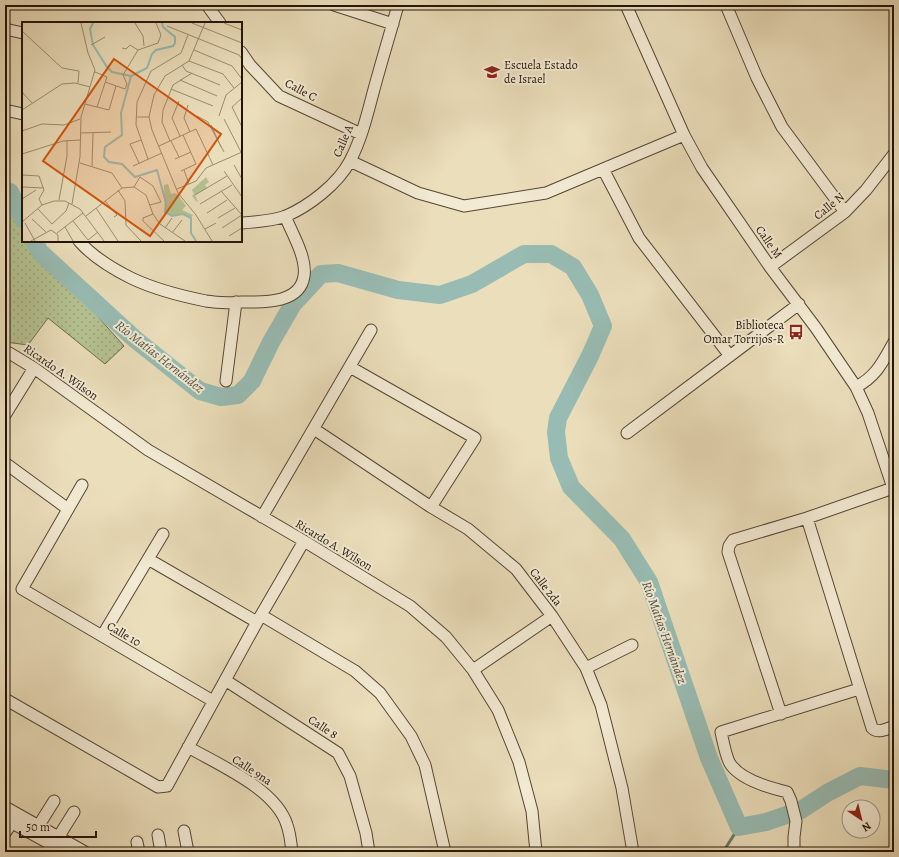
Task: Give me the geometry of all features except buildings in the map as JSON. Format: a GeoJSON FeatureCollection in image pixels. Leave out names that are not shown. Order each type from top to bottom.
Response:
{"type":"FeatureCollection","features":[{"type":"Feature","properties":{"kind":"street"},"geometry":{"type":"LineString","coordinates":[[206,5],[219,22]]}},
{"type":"Feature","properties":{"kind":"street"},"geometry":{"type":"LineString","coordinates":[[334,5],[393,24]]}},
{"type":"Feature","properties":{"kind":"street","name":"Calle A"},"geometry":{"type":"LineString","coordinates":[[242,223],[271,220],[285,216],[305,205],[332,184],[343,172],[350,161],[361,134],[398,5]]}},
{"type":"Feature","properties":{"kind":"street","name":"Calle M"},"geometry":{"type":"LineString","coordinates":[[626,5],[684,135],[702,168],[770,267],[799,304],[856,387],[868,412],[894,489]]}},
{"type":"Feature","properties":{"kind":"street"},"geometry":{"type":"LineString","coordinates":[[726,5],[757,78],[782,127],[845,212]]}},
{"type":"Feature","properties":{"kind":"street"},"geometry":{"type":"LineString","coordinates":[[5,29],[22,33]]}},
{"type":"Feature","properties":{"kind":"street","name":"Calle C"},"geometry":{"type":"LineString","coordinates":[[242,53],[250,65],[279,96],[361,134]]}},
{"type":"Feature","properties":{"kind":"street"},"geometry":{"type":"LineString","coordinates":[[5,110],[22,114]]}},
{"type":"Feature","properties":{"kind":"street"},"geometry":{"type":"LineString","coordinates":[[350,161],[418,193],[464,206],[546,193],[684,135]]}},
{"type":"Feature","properties":{"kind":"street","name":"Calle N"},"geometry":{"type":"LineString","coordinates":[[770,267],[845,212],[866,190],[894,154]]}},
{"type":"Feature","properties":{"kind":"street"},"geometry":{"type":"LineString","coordinates":[[603,169],[639,238],[730,356]]}},
{"type":"Feature","properties":{"kind":"street"},"geometry":{"type":"LineString","coordinates":[[80,242],[111,267],[131,278],[181,296],[208,302],[269,302],[293,294],[302,281],[304,270],[300,252],[285,216]]}},
{"type":"Feature","properties":{"kind":"street"},"geometry":{"type":"LineString","coordinates":[[226,381],[236,302]]}},
{"type":"Feature","properties":{"kind":"street"},"geometry":{"type":"LineString","coordinates":[[627,433],[799,304]]}},
{"type":"Feature","properties":{"kind":"street"},"geometry":{"type":"LineString","coordinates":[[262,517],[371,330]]}},
{"type":"Feature","properties":{"kind":"street"},"geometry":{"type":"LineString","coordinates":[[856,387],[866,382],[874,375],[894,342]]}},
{"type":"Feature","properties":{"kind":"street","name":"Ricardo A. Wilson"},"geometry":{"type":"LineString","coordinates":[[5,351],[34,368],[148,450],[304,541],[410,606],[446,637],[473,670],[498,710],[520,762],[532,811],[536,852]]}},
{"type":"Feature","properties":{"kind":"street"},"geometry":{"type":"LineString","coordinates":[[350,367],[475,438],[431,507]]}},
{"type":"Feature","properties":{"kind":"street"},"geometry":{"type":"LineString","coordinates":[[5,415],[34,368]]}},
{"type":"Feature","properties":{"kind":"street","name":"Calle 2da"},"geometry":{"type":"LineString","coordinates":[[314,429],[431,507],[468,529],[516,569],[552,616],[586,668],[601,705],[622,788],[633,852]]}},
{"type":"Feature","properties":{"kind":"street"},"geometry":{"type":"LineString","coordinates":[[5,463],[68,509],[82,485]]}},
{"type":"Feature","properties":{"kind":"street"},"geometry":{"type":"LineString","coordinates":[[781,714],[728,552],[729,546],[734,540],[807,518],[894,489]]}},
{"type":"Feature","properties":{"kind":"street","name":"Calle 10"},"geometry":{"type":"LineString","coordinates":[[68,509],[22,589],[213,701]]}},
{"type":"Feature","properties":{"kind":"street"},"geometry":{"type":"LineString","coordinates":[[807,518],[872,728],[878,732],[894,726]]}},
{"type":"Feature","properties":{"kind":"street"},"geometry":{"type":"LineString","coordinates":[[102,636],[163,534]]}},
{"type":"Feature","properties":{"kind":"street"},"geometry":{"type":"LineString","coordinates":[[5,699],[158,787],[167,786],[213,701],[304,541]]}},
{"type":"Feature","properties":{"kind":"street"},"geometry":{"type":"LineString","coordinates":[[148,559],[355,671],[380,693],[411,736],[425,765],[445,852]]}},
{"type":"Feature","properties":{"kind":"street"},"geometry":{"type":"LineString","coordinates":[[473,670],[552,616]]}},
{"type":"Feature","properties":{"kind":"street"},"geometry":{"type":"LineString","coordinates":[[586,668],[632,645]]}},
{"type":"Feature","properties":{"kind":"street","name":"Calle 8"},"geometry":{"type":"LineString","coordinates":[[225,680],[338,753],[350,776],[366,833],[369,852]]}},
{"type":"Feature","properties":{"kind":"street"},"geometry":{"type":"LineString","coordinates":[[794,852],[796,821],[787,792],[764,787],[738,772],[730,765],[721,732],[859,689]]}},
{"type":"Feature","properties":{"kind":"street","name":"Calle 9na"},"geometry":{"type":"LineString","coordinates":[[188,747],[257,787],[274,802],[287,824],[292,852]]}},
{"type":"Feature","properties":{"kind":"street"},"geometry":{"type":"LineString","coordinates":[[39,825],[54,801]]}},
{"type":"Feature","properties":{"kind":"street"},"geometry":{"type":"LineString","coordinates":[[5,807],[11,819],[65,852]]}},
{"type":"Feature","properties":{"kind":"street"},"geometry":{"type":"LineString","coordinates":[[58,836],[74,812]]}},
{"type":"Feature","properties":{"kind":"street"},"geometry":{"type":"LineString","coordinates":[[11,819],[39,825],[85,852]]}},
{"type":"Feature","properties":{"kind":"street"},"geometry":{"type":"LineString","coordinates":[[5,833],[11,819]]}},
{"type":"Feature","properties":{"kind":"street"},"geometry":{"type":"LineString","coordinates":[[184,831],[188,852]]}},
{"type":"Feature","properties":{"kind":"street"},"geometry":{"type":"LineString","coordinates":[[158,835],[161,852]]}},
{"type":"Feature","properties":{"kind":"green space"},"geometry":{"type":"Polygon","coordinates":[[[10,192],[22,217],[22,242],[35,242],[40,252],[124,346],[105,364],[48,318],[28,345],[5,342],[5,193],[10,192]]]}},
{"type":"Feature","properties":{"kind":"waterway","name":"Río Matías Hernández"},"geometry":{"type":"LineString","coordinates":[[5,193],[10,192],[22,217]]}},
{"type":"Feature","properties":{"kind":"waterway","name":"Río Matías Hernández"},"geometry":{"type":"LineString","coordinates":[[35,242],[40,252],[136,340],[200,391],[221,397],[238,395],[252,381],[271,342],[293,304],[321,274],[338,273],[398,290],[440,295],[472,284],[524,254],[551,254],[573,267],[590,295],[603,326],[590,356],[558,418],[556,432],[559,458],[571,487],[622,539],[649,582],[709,758],[739,827],[766,822],[801,810],[827,793],[860,776],[894,780]]}},
{"type":"Feature","properties":{"kind":"waterway"},"geometry":{"type":"LineString","coordinates":[[723,852],[739,827]]}},
{"type":"Feature","properties":{"kind":"place","name":"Escuela Estado de Israel"},"geometry":{"type":"Point","coordinates":[492,72]}},
{"type":"Feature","properties":{"kind":"place","name":"Biblioteca Omar Torrijos-R"},"geometry":{"type":"Point","coordinates":[796,332]}}]}
